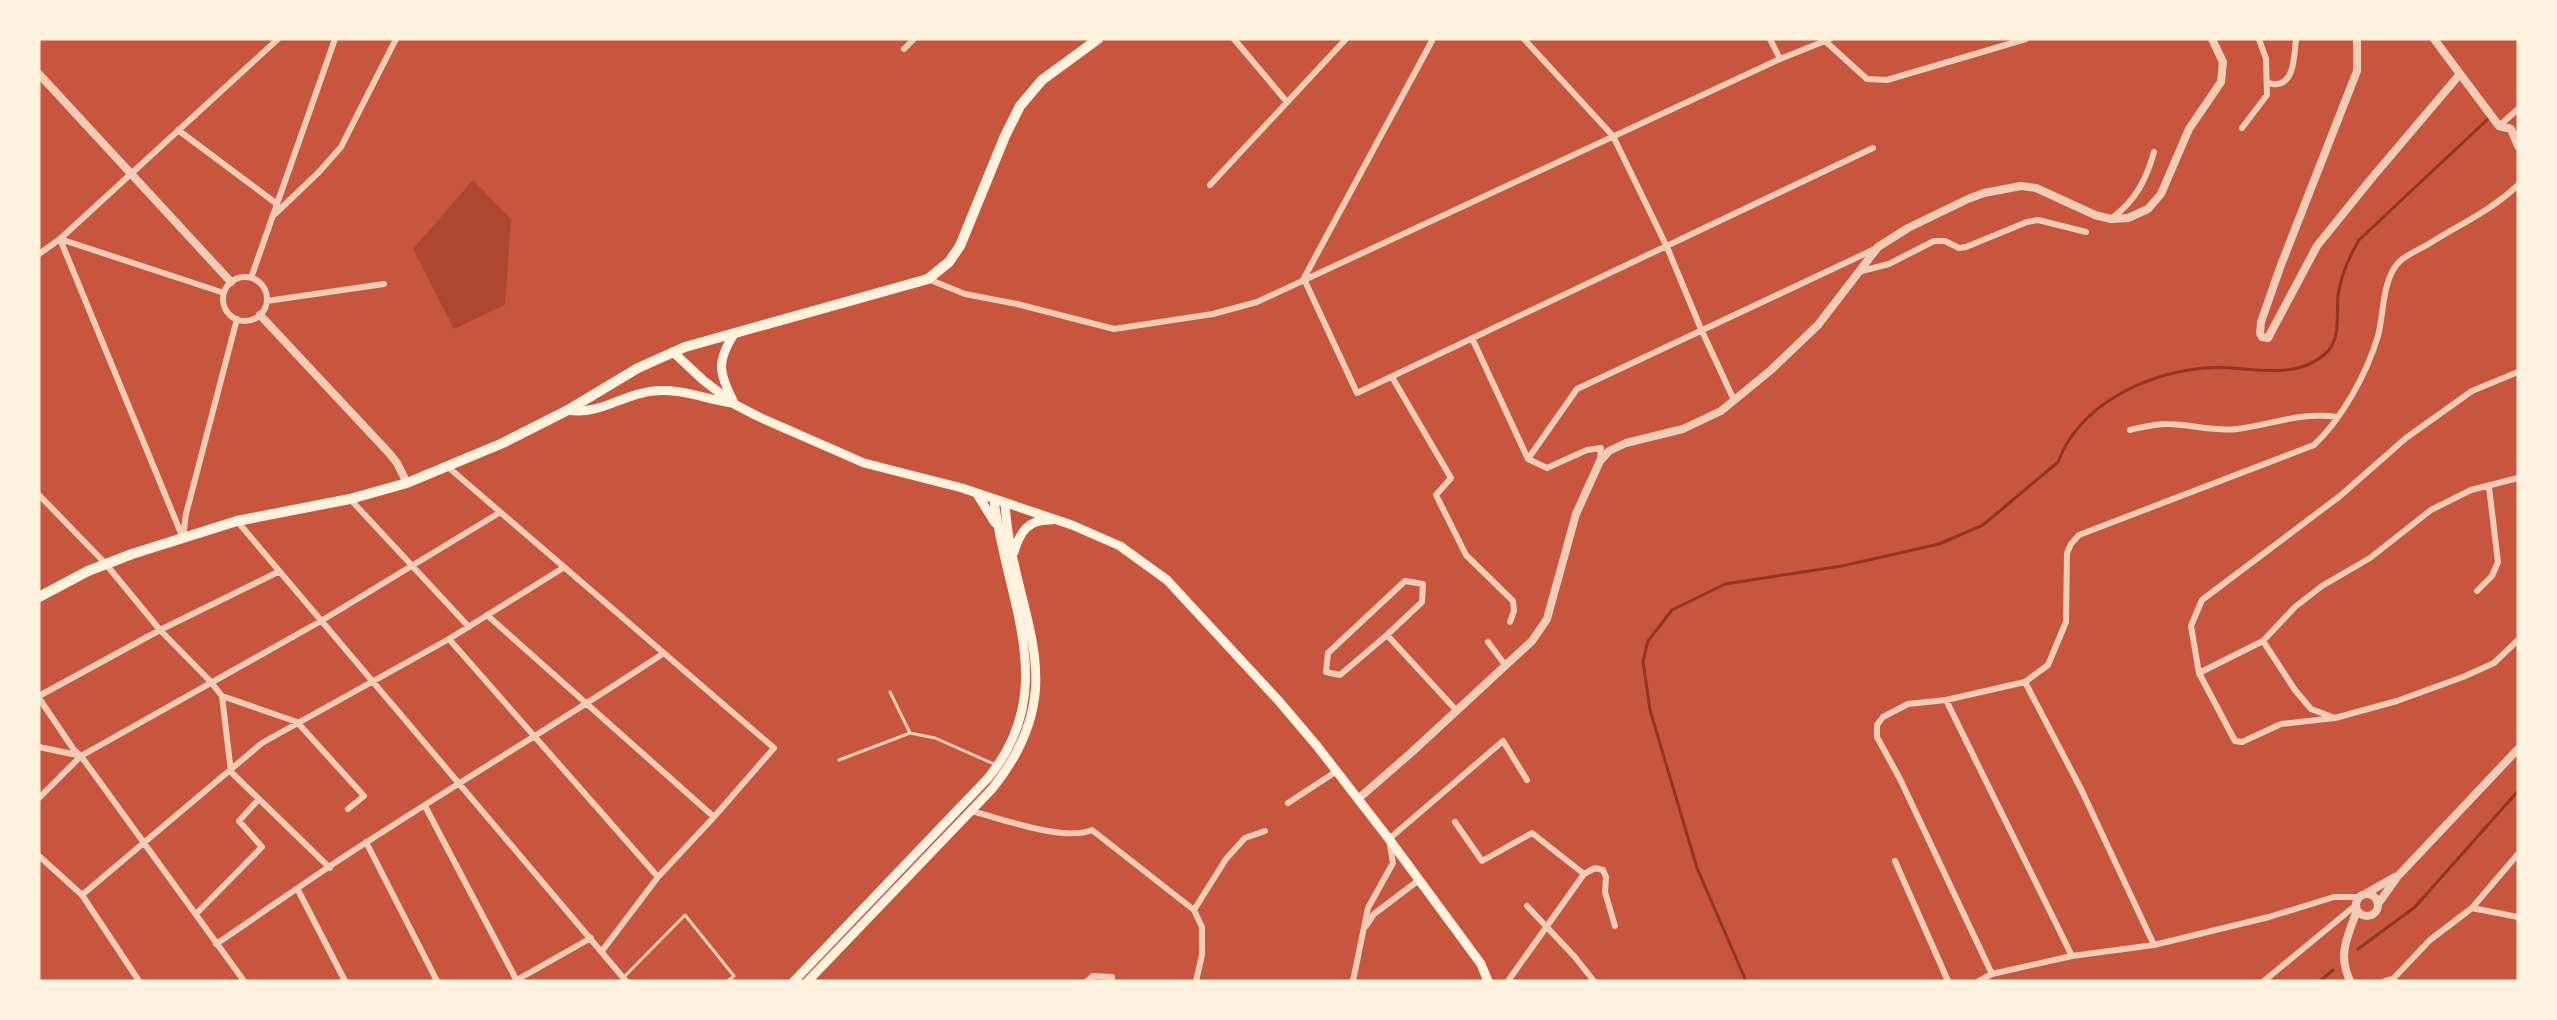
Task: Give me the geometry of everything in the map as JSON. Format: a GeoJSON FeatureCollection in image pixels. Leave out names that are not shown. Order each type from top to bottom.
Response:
{"type":"FeatureCollection","features":[{"type":"Feature","properties":{"kind":"main road"},"geometry":{"type":"LineString","coordinates":[[39,597],[105,563],[237,521],[350,499],[407,483],[503,443],[568,410],[638,368],[673,352],[928,279],[949,262],[960,246],[1005,136],[1020,106],[1042,80],[1098,39]]}},
{"type":"Feature","properties":{"kind":"main road"},"geometry":{"type":"LineString","coordinates":[[734,334],[721,357],[720,365],[721,374],[734,404]]}},
{"type":"Feature","properties":{"kind":"main road"},"geometry":{"type":"LineString","coordinates":[[673,352],[703,380],[734,404]]}},
{"type":"Feature","properties":{"kind":"main road"},"geometry":{"type":"LineString","coordinates":[[568,410],[584,412],[654,390],[674,391],[734,404],[864,463],[962,488],[1062,521],[1120,546],[1167,580],[1278,700],[1389,838],[1481,964],[1484,980]]}},
{"type":"Feature","properties":{"kind":"main road"},"geometry":{"type":"LineString","coordinates":[[977,494],[998,529]]}},
{"type":"Feature","properties":{"kind":"main road"},"geometry":{"type":"LineString","coordinates":[[794,981],[998,766],[1021,719],[1027,677],[1026,654],[998,529],[994,500]]}},
{"type":"Feature","properties":{"kind":"main road"},"geometry":{"type":"LineString","coordinates":[[808,981],[971,811],[1009,768],[1027,732],[1035,702],[1036,658],[1013,554],[1005,503]]}},
{"type":"Feature","properties":{"kind":"main road"},"geometry":{"type":"LineString","coordinates":[[1013,554],[1019,536],[1029,524],[1042,520],[1062,521]]}},
{"type":"Feature","properties":{"kind":"street"},"geometry":{"type":"LineString","coordinates":[[39,254],[60,239],[278,39]]}},
{"type":"Feature","properties":{"kind":"street"},"geometry":{"type":"LineString","coordinates":[[251,278],[335,39]]}},
{"type":"Feature","properties":{"kind":"street"},"geometry":{"type":"LineString","coordinates":[[274,215],[319,172],[341,147],[396,39]]}},
{"type":"Feature","properties":{"kind":"street"},"geometry":{"type":"LineString","coordinates":[[904,49],[914,39]]}},
{"type":"Feature","properties":{"kind":"street"},"geometry":{"type":"LineString","coordinates":[[1234,39],[1287,102]]}},
{"type":"Feature","properties":{"kind":"street"},"geometry":{"type":"LineString","coordinates":[[1210,185],[1346,39]]}},
{"type":"Feature","properties":{"kind":"street"},"geometry":{"type":"LineString","coordinates":[[1304,279],[1433,39]]}},
{"type":"Feature","properties":{"kind":"street"},"geometry":{"type":"LineString","coordinates":[[1524,39],[1613,136],[1666,247],[1734,400]]}},
{"type":"Feature","properties":{"kind":"street"},"geometry":{"type":"LineString","coordinates":[[1770,39],[1780,58]]}},
{"type":"Feature","properties":{"kind":"street"},"geometry":{"type":"LineString","coordinates":[[928,279],[965,294],[1017,304],[1114,329],[1213,314],[1257,302],[1780,58],[1827,40],[1850,66],[1867,79],[1887,80],[2026,39]]}},
{"type":"Feature","properties":{"kind":"street"},"geometry":{"type":"LineString","coordinates":[[1528,459],[1577,389],[1878,247],[1908,228],[1968,199],[2005,188],[2036,188],[2095,215],[2111,219],[2137,215],[2148,209],[2161,194],[2189,129],[2221,82],[2223,62],[2212,39]]}},
{"type":"Feature","properties":{"kind":"street"},"geometry":{"type":"LineString","coordinates":[[2242,128],[2264,101],[2268,83],[2266,59],[2259,39]]}},
{"type":"Feature","properties":{"kind":"street"},"geometry":{"type":"LineString","coordinates":[[2268,83],[2285,82],[2293,72],[2296,39]]}},
{"type":"Feature","properties":{"kind":"street"},"geometry":{"type":"LineString","coordinates":[[2357,39],[2357,71],[2280,266],[2261,322],[2262,337],[2268,338],[2318,246],[2371,178],[2460,74]]}},
{"type":"Feature","properties":{"kind":"street"},"geometry":{"type":"LineString","coordinates":[[2434,39],[2499,126],[2511,129],[2518,146]]}},
{"type":"Feature","properties":{"kind":"street"},"geometry":{"type":"LineString","coordinates":[[39,74],[231,282]]}},
{"type":"Feature","properties":{"kind":"street"},"geometry":{"type":"LineString","coordinates":[[2499,126],[2518,109]]}},
{"type":"Feature","properties":{"kind":"street"},"geometry":{"type":"LineString","coordinates":[[178,130],[277,204]]}},
{"type":"Feature","properties":{"kind":"street"},"geometry":{"type":"LineString","coordinates":[[1304,279],[1357,393],[1873,148]]}},
{"type":"Feature","properties":{"kind":"street"},"geometry":{"type":"LineString","coordinates":[[2111,219],[2125,209],[2142,186],[2154,152]]}},
{"type":"Feature","properties":{"kind":"street"},"geometry":{"type":"LineString","coordinates":[[1992,974],[1900,778],[1877,738],[1877,725],[1883,717],[1908,704],[1946,700],[2025,682],[2048,666],[2066,622],[2067,554],[2071,544],[2079,535],[2314,445],[2331,429],[2369,362],[2378,336],[2388,282],[2399,262],[2504,198],[2518,185]]}},
{"type":"Feature","properties":{"kind":"street"},"geometry":{"type":"LineString","coordinates":[[1857,272],[1889,264],[1934,241],[1945,241],[1959,248],[1966,247],[2027,222],[2038,220],[2086,232]]}},
{"type":"Feature","properties":{"kind":"street"},"geometry":{"type":"LineString","coordinates":[[60,239],[224,293]]}},
{"type":"Feature","properties":{"kind":"street"},"geometry":{"type":"LineString","coordinates":[[60,239],[183,538]]}},
{"type":"Feature","properties":{"kind":"street"},"geometry":{"type":"LineString","coordinates":[[1600,461],[1609,451],[1626,443],[1683,429],[1721,411],[1818,325],[1878,247]]}},
{"type":"Feature","properties":{"kind":"street"},"geometry":{"type":"LineString","coordinates":[[244,277],[251,278],[263,287],[267,301],[260,315],[250,320],[237,319],[226,310],[224,293],[231,282],[244,277]]}},
{"type":"Feature","properties":{"kind":"street"},"geometry":{"type":"LineString","coordinates":[[267,301],[384,284]]}},
{"type":"Feature","properties":{"kind":"street"},"geometry":{"type":"LineString","coordinates":[[260,315],[393,458],[407,483]]}},
{"type":"Feature","properties":{"kind":"street"},"geometry":{"type":"LineString","coordinates":[[183,538],[186,514],[237,319]]}},
{"type":"Feature","properties":{"kind":"street"},"geometry":{"type":"LineString","coordinates":[[1358,799],[1506,666],[1532,641],[1548,619],[1568,537],[1600,461],[1601,448],[1587,450],[1547,468],[1528,459],[1472,339]]}},
{"type":"Feature","properties":{"kind":"street"},"geometry":{"type":"LineString","coordinates":[[2518,372],[2472,391],[2416,431],[2379,460],[2340,496],[2202,600],[2191,626],[2199,673],[2233,739],[2238,743],[2281,724],[2335,718],[2397,701],[2463,677],[2494,663],[2518,640]]}},
{"type":"Feature","properties":{"kind":"street"},"geometry":{"type":"LineString","coordinates":[[1392,377],[1451,478],[1436,495],[1466,555],[1513,601],[1514,612],[1510,622]]}},
{"type":"Feature","properties":{"kind":"street"},"geometry":{"type":"LineString","coordinates":[[2130,430],[2153,424],[2220,430],[2236,429],[2313,414],[2338,417]]}},
{"type":"Feature","properties":{"kind":"street"},"geometry":{"type":"LineString","coordinates":[[448,466],[499,513],[774,748],[714,818],[658,877],[602,951]]}},
{"type":"Feature","properties":{"kind":"street"},"geometry":{"type":"LineString","coordinates":[[2199,673],[2263,641],[2295,607],[2322,586],[2370,558],[2431,510],[2471,490],[2518,478]]}},
{"type":"Feature","properties":{"kind":"street"},"geometry":{"type":"LineString","coordinates":[[2477,591],[2492,576],[2498,562],[2489,487]]}},
{"type":"Feature","properties":{"kind":"street"},"geometry":{"type":"LineString","coordinates":[[39,495],[105,563],[160,630],[222,696],[231,772],[330,868]]}},
{"type":"Feature","properties":{"kind":"street"},"geometry":{"type":"LineString","coordinates":[[350,499],[469,627]]}},
{"type":"Feature","properties":{"kind":"street"},"geometry":{"type":"LineString","coordinates":[[39,798],[81,756],[210,681],[321,621],[499,513]]}},
{"type":"Feature","properties":{"kind":"street"},"geometry":{"type":"LineString","coordinates":[[237,521],[625,979]]}},
{"type":"Feature","properties":{"kind":"street"},"geometry":{"type":"LineString","coordinates":[[82,895],[231,772],[262,743],[469,627],[563,568]]}},
{"type":"Feature","properties":{"kind":"street"},"geometry":{"type":"LineString","coordinates":[[244,981],[81,756],[74,750],[39,697],[160,630],[278,572]]}},
{"type":"Feature","properties":{"kind":"street"},"geometry":{"type":"LineString","coordinates":[[1405,581],[1423,584],[1422,602],[1387,635],[1340,675],[1326,672],[1328,653],[1405,581]]}},
{"type":"Feature","properties":{"kind":"street"},"geometry":{"type":"LineString","coordinates":[[487,615],[714,818]]}},
{"type":"Feature","properties":{"kind":"street"},"geometry":{"type":"LineString","coordinates":[[1387,635],[1456,710]]}},
{"type":"Feature","properties":{"kind":"street"},"geometry":{"type":"LineString","coordinates":[[448,639],[658,877]]}},
{"type":"Feature","properties":{"kind":"street"},"geometry":{"type":"LineString","coordinates":[[2263,641],[2295,690],[2311,709],[2335,718]]}},
{"type":"Feature","properties":{"kind":"street"},"geometry":{"type":"LineString","coordinates":[[1488,642],[1506,666]]}},
{"type":"Feature","properties":{"kind":"street"},"geometry":{"type":"LineString","coordinates":[[216,944],[366,842],[461,784],[664,653]]}},
{"type":"Feature","properties":{"kind":"street"},"geometry":{"type":"LineString","coordinates":[[2025,682],[2081,789],[2154,945]]}},
{"type":"Feature","properties":{"kind":"street"},"geometry":{"type":"LineString","coordinates":[[222,696],[297,722],[364,796],[348,809]]}},
{"type":"Feature","properties":{"kind":"street"},"geometry":{"type":"LineString","coordinates":[[1946,700],[2072,956]]}},
{"type":"Feature","properties":{"kind":"street"},"geometry":{"type":"LineString","coordinates":[[1353,981],[1368,908],[1393,862],[1389,838],[1503,741],[1527,780]]}},
{"type":"Feature","properties":{"kind":"street"},"geometry":{"type":"LineString","coordinates":[[39,747],[81,756]]}},
{"type":"Feature","properties":{"kind":"street"},"geometry":{"type":"LineString","coordinates":[[2350,932],[2376,912],[2378,904],[2398,876],[2518,749]]}},
{"type":"Feature","properties":{"kind":"street"},"geometry":{"type":"LineString","coordinates":[[1288,803],[1337,771]]}},
{"type":"Feature","properties":{"kind":"street"},"geometry":{"type":"LineString","coordinates":[[196,914],[262,847],[239,821],[258,800]]}},
{"type":"Feature","properties":{"kind":"street"},"geometry":{"type":"LineString","coordinates":[[426,806],[516,981],[591,938]]}},
{"type":"Feature","properties":{"kind":"street"},"geometry":{"type":"LineString","coordinates":[[971,811],[1059,833],[1080,835],[1092,830],[1127,860],[1194,910],[1202,927],[1202,955],[1196,981]]}},
{"type":"Feature","properties":{"kind":"street"},"geometry":{"type":"LineString","coordinates":[[1455,822],[1482,861],[1532,833],[1584,874]]}},
{"type":"Feature","properties":{"kind":"street"},"geometry":{"type":"LineString","coordinates":[[1194,910],[1226,858],[1245,838],[1265,831]]}},
{"type":"Feature","properties":{"kind":"street"},"geometry":{"type":"LineString","coordinates":[[366,842],[437,981]]}},
{"type":"Feature","properties":{"kind":"street"},"geometry":{"type":"LineString","coordinates":[[2385,981],[2392,979],[2430,940],[2472,908],[2518,854]]}},
{"type":"Feature","properties":{"kind":"street"},"geometry":{"type":"LineString","coordinates":[[39,856],[82,895],[139,981]]}},
{"type":"Feature","properties":{"kind":"street"},"geometry":{"type":"LineString","coordinates":[[1895,861],[1947,981]]}},
{"type":"Feature","properties":{"kind":"street"},"geometry":{"type":"LineString","coordinates":[[1508,981],[1584,874],[1595,868],[1603,870],[1606,877],[1605,892],[1615,926]]}},
{"type":"Feature","properties":{"kind":"street"},"geometry":{"type":"LineString","coordinates":[[2264,981],[2359,901],[2398,876]]}},
{"type":"Feature","properties":{"kind":"street"},"geometry":{"type":"LineString","coordinates":[[1364,929],[1374,914],[1419,880]]}},
{"type":"Feature","properties":{"kind":"street"},"geometry":{"type":"LineString","coordinates":[[298,890],[345,981]]}},
{"type":"Feature","properties":{"kind":"street"},"geometry":{"type":"LineString","coordinates":[[1979,981],[1992,974],[2072,956],[2154,945],[2269,917],[2334,897],[2359,901],[2372,895],[2378,904]]}},
{"type":"Feature","properties":{"kind":"street"},"geometry":{"type":"LineString","coordinates":[[2359,901],[2362,915],[2369,916]]}},
{"type":"Feature","properties":{"kind":"street"},"geometry":{"type":"LineString","coordinates":[[2350,981],[2343,964],[2344,946],[2359,901]]}},
{"type":"Feature","properties":{"kind":"street"},"geometry":{"type":"LineString","coordinates":[[1527,906],[1594,981]]}},
{"type":"Feature","properties":{"kind":"street"},"geometry":{"type":"LineString","coordinates":[[2472,908],[2518,917]]}},
{"type":"Feature","properties":{"kind":"street"},"geometry":{"type":"LineString","coordinates":[[1087,981],[1093,976],[1112,977]]}},
{"type":"Feature","properties":{"kind":"lane"},"geometry":{"type":"LineString","coordinates":[[890,692],[910,733]]}},
{"type":"Feature","properties":{"kind":"lane"},"geometry":{"type":"LineString","coordinates":[[839,760],[910,733],[935,738],[998,766]]}},
{"type":"Feature","properties":{"kind":"lane"},"geometry":{"type":"LineString","coordinates":[[625,979],[685,915],[734,976],[728,981]]}},
{"type":"Feature","properties":{"kind":"shaded area"},"geometry":{"type":"Polygon","coordinates":[[[473,180],[511,219],[505,305],[454,329],[413,249],[473,180]]]}},
{"type":"Feature","properties":{"kind":"waterway"},"geometry":{"type":"LineString","coordinates":[[1746,981],[1697,868],[1650,710],[1643,661],[1648,641],[1672,610],[1725,584],[1842,566],[1939,544],[1983,525],[2058,462],[2068,442],[2098,408],[2138,385],[2182,371],[2204,368],[2266,371],[2297,368],[2311,363],[2324,355],[2334,342],[2339,288],[2359,240],[2490,117]]}},
{"type":"Feature","properties":{"kind":"waterway"},"geometry":{"type":"LineString","coordinates":[[2358,949],[2415,907],[2518,791]]}},
{"type":"Feature","properties":{"kind":"waterway"},"geometry":{"type":"LineString","coordinates":[[2320,981],[2333,970]]}}]}
